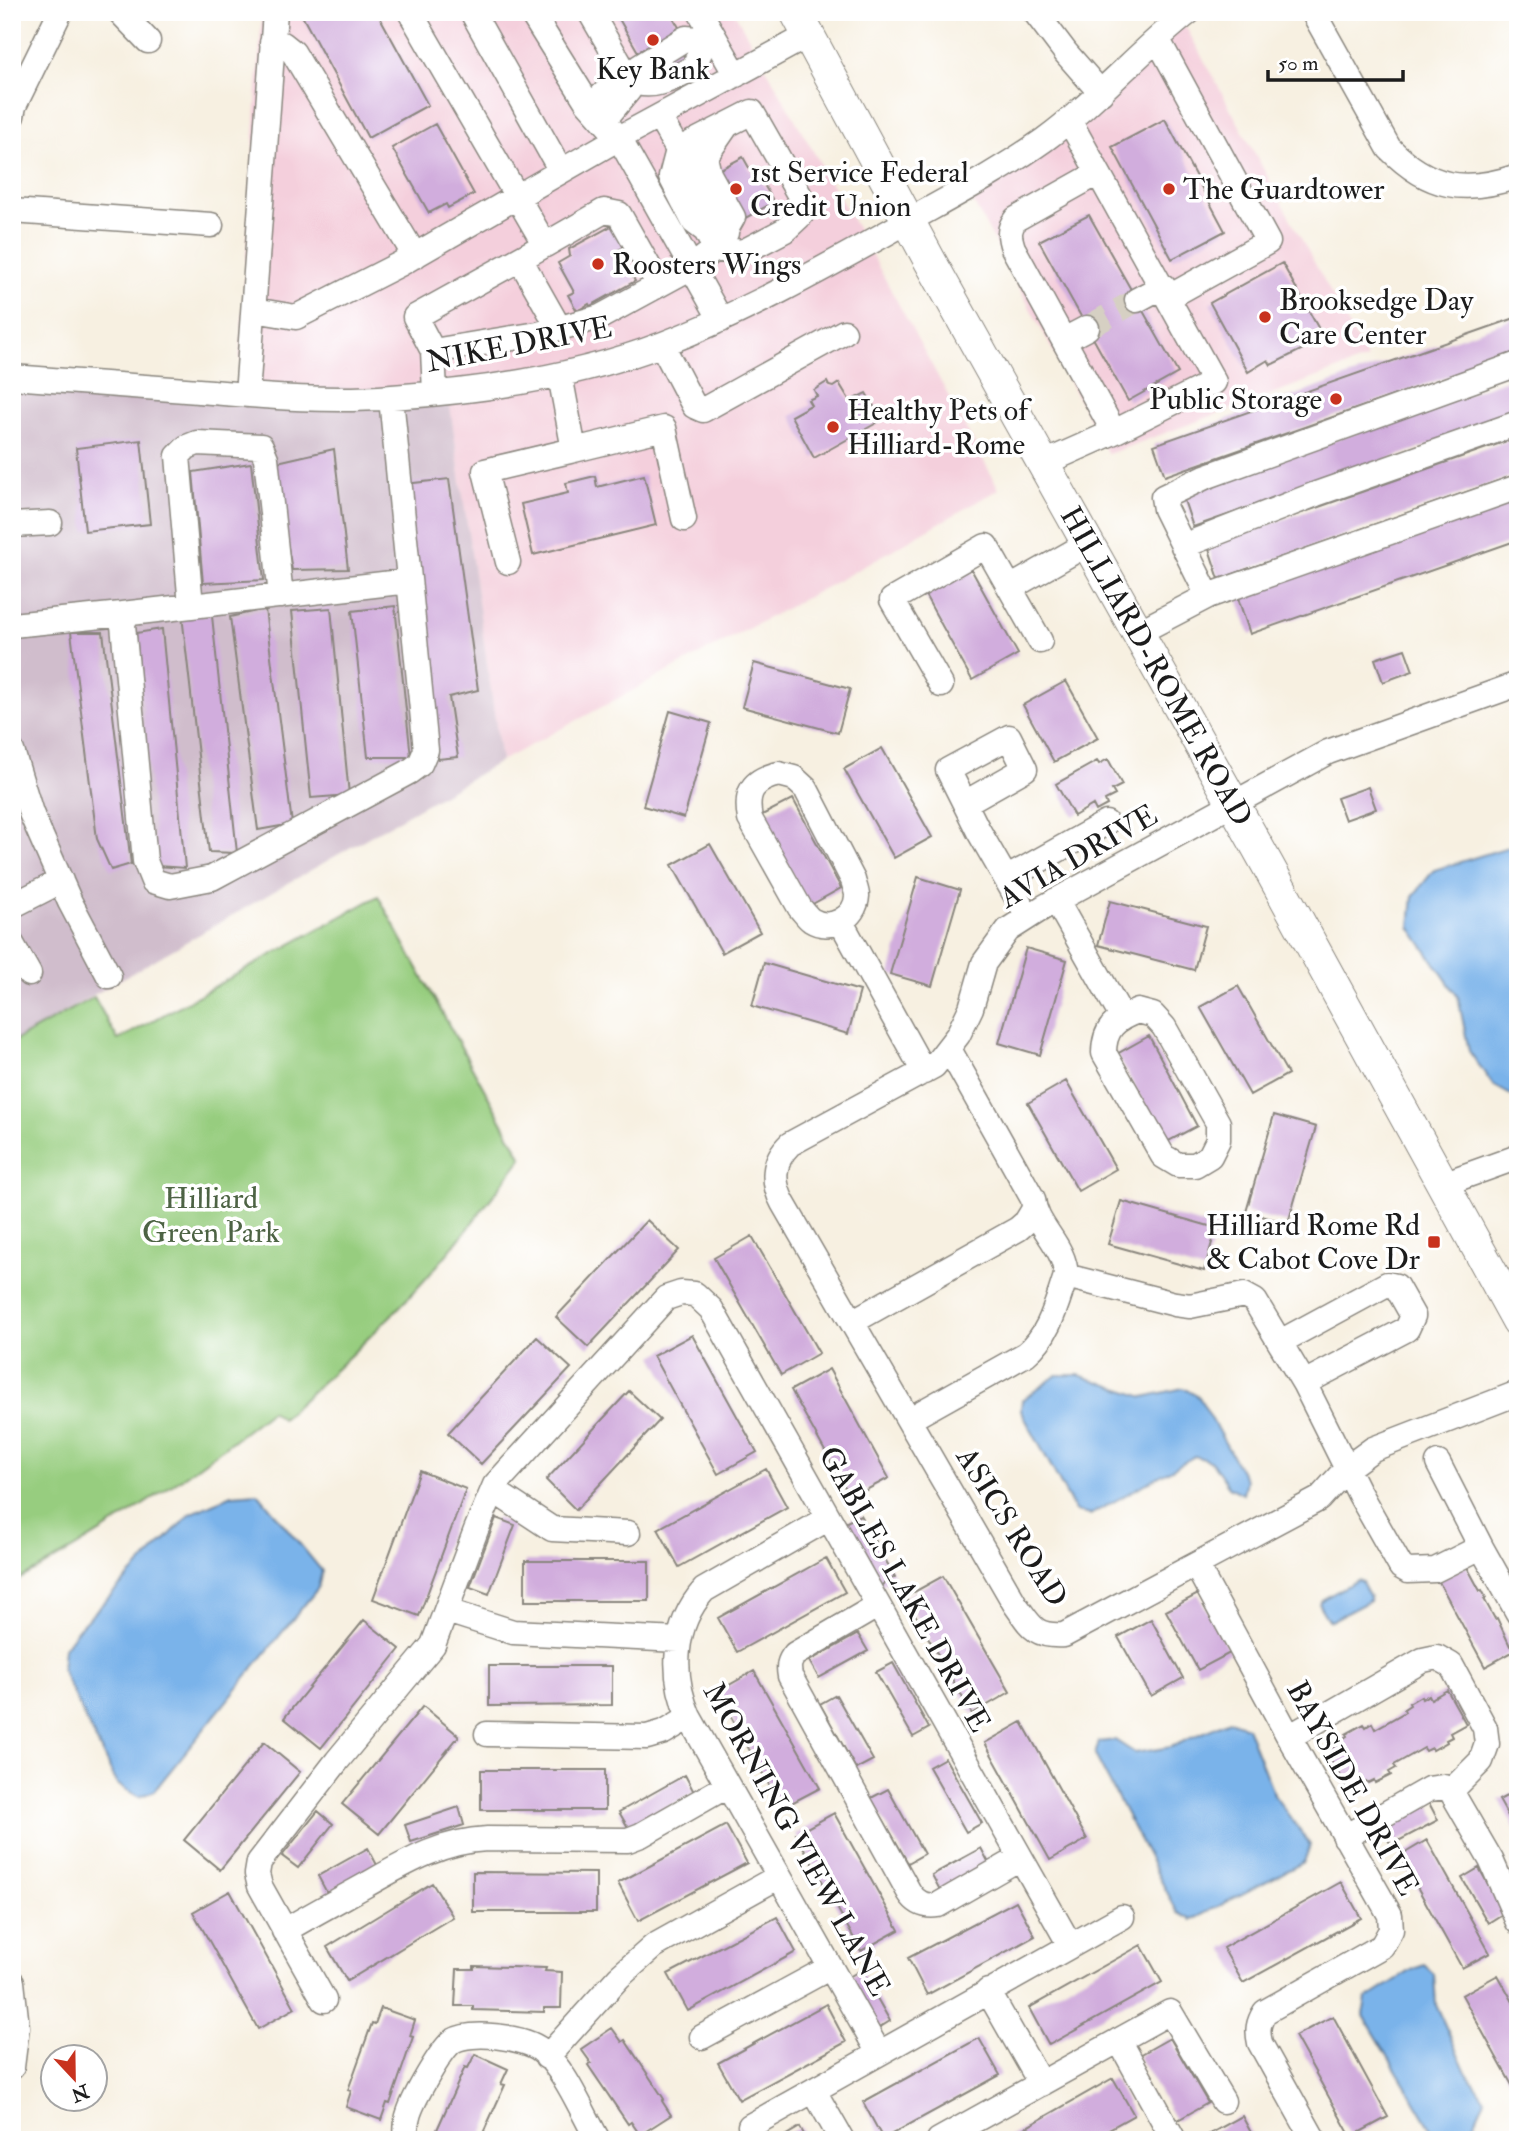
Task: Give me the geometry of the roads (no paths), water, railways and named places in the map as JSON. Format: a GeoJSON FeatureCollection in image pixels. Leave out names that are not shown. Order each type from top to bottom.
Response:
{"type":"FeatureCollection","features":[{"type":"Feature","properties":{"kind":"main road","name":"HILLIARD-ROME ROAD"},"geometry":{"type":"LineString","coordinates":[[803,24],[908,221],[1518,1321]]}},
{"type":"Feature","properties":{"kind":"street"},"geometry":{"type":"LineString","coordinates":[[12,116],[14,106],[60,12]]}},
{"type":"Feature","properties":{"kind":"street"},"geometry":{"type":"LineString","coordinates":[[120,12],[148,41]]}},
{"type":"Feature","properties":{"kind":"street"},"geometry":{"type":"LineString","coordinates":[[247,395],[275,12]]}},
{"type":"Feature","properties":{"kind":"street"},"geometry":{"type":"LineString","coordinates":[[410,12],[545,245]]}},
{"type":"Feature","properties":{"kind":"street"},"geometry":{"type":"LineString","coordinates":[[472,12],[561,172]]}},
{"type":"Feature","properties":{"kind":"street"},"geometry":{"type":"LineString","coordinates":[[531,12],[605,121],[721,320]]}},
{"type":"Feature","properties":{"kind":"street"},"geometry":{"type":"LineString","coordinates":[[590,12],[638,83]]}},
{"type":"Feature","properties":{"kind":"street"},"geometry":{"type":"LineString","coordinates":[[700,12],[708,43],[736,75]]}},
{"type":"Feature","properties":{"kind":"street"},"geometry":{"type":"LineString","coordinates":[[1035,12],[1101,93]]}},
{"type":"Feature","properties":{"kind":"street","name":"NIKE DRIVE"},"geometry":{"type":"LineString","coordinates":[[12,377],[247,395],[330,399],[391,398],[501,385],[616,360],[662,345],[721,320],[967,190],[1045,140],[1189,12]]}},
{"type":"Feature","properties":{"kind":"street"},"geometry":{"type":"LineString","coordinates":[[1313,12],[1389,148],[1406,166],[1428,179],[1453,186],[1478,187],[1518,176]]}},
{"type":"Feature","properties":{"kind":"street"},"geometry":{"type":"LineString","coordinates":[[605,121],[659,117],[736,75],[803,24]]}},
{"type":"Feature","properties":{"kind":"street"},"geometry":{"type":"LineString","coordinates":[[638,83],[639,67],[685,38],[708,43]]}},
{"type":"Feature","properties":{"kind":"street"},"geometry":{"type":"LineString","coordinates":[[1137,300],[1166,292],[1268,242],[1158,40]]}},
{"type":"Feature","properties":{"kind":"street"},"geometry":{"type":"LineString","coordinates":[[272,43],[283,44],[293,52],[415,256]]}},
{"type":"Feature","properties":{"kind":"street"},"geometry":{"type":"LineString","coordinates":[[254,310],[296,317],[415,256],[561,172],[605,121],[616,82],[638,83]]}},
{"type":"Feature","properties":{"kind":"street"},"geometry":{"type":"LineString","coordinates":[[752,112],[800,196],[803,206],[801,215],[796,222],[743,252],[721,241],[694,222],[671,177],[702,138],[752,112]]}},
{"type":"Feature","properties":{"kind":"street"},"geometry":{"type":"LineString","coordinates":[[659,117],[702,138]]}},
{"type":"Feature","properties":{"kind":"street"},"geometry":{"type":"LineString","coordinates":[[1042,464],[1214,382],[1069,120]]}},
{"type":"Feature","properties":{"kind":"street"},"geometry":{"type":"LineString","coordinates":[[433,351],[558,328],[600,317],[692,267],[721,241],[723,217],[696,166],[702,138]]}},
{"type":"Feature","properties":{"kind":"street"},"geometry":{"type":"LineString","coordinates":[[1098,173],[1016,219],[1010,226],[1009,236],[1013,248],[1114,432]]}},
{"type":"Feature","properties":{"kind":"street"},"geometry":{"type":"LineString","coordinates":[[12,211],[211,225]]}},
{"type":"Feature","properties":{"kind":"street"},"geometry":{"type":"LineString","coordinates":[[435,393],[433,351],[415,317],[604,211],[619,214],[659,285]]}},
{"type":"Feature","properties":{"kind":"street"},"geometry":{"type":"LineString","coordinates":[[520,258],[558,328]]}},
{"type":"Feature","properties":{"kind":"street"},"geometry":{"type":"LineString","coordinates":[[1063,340],[1087,328]]}},
{"type":"Feature","properties":{"kind":"street"},"geometry":{"type":"LineString","coordinates":[[662,345],[694,406],[703,410],[844,332]]}},
{"type":"Feature","properties":{"kind":"street"},"geometry":{"type":"LineString","coordinates":[[1208,596],[1165,509],[1163,497],[1205,477],[1518,364]]}},
{"type":"Feature","properties":{"kind":"street"},"geometry":{"type":"LineString","coordinates":[[560,374],[574,450]]}},
{"type":"Feature","properties":{"kind":"street"},"geometry":{"type":"LineString","coordinates":[[122,614],[145,861],[153,881],[170,886],[212,878],[420,764],[426,750],[391,398]]}},
{"type":"Feature","properties":{"kind":"street"},"geometry":{"type":"LineString","coordinates":[[1183,546],[1518,423]]}},
{"type":"Feature","properties":{"kind":"street"},"geometry":{"type":"LineString","coordinates":[[508,562],[485,471],[664,428],[684,519]]}},
{"type":"Feature","properties":{"kind":"street"},"geometry":{"type":"LineString","coordinates":[[191,606],[178,456],[187,447],[197,443],[261,446],[266,458],[281,596]]}},
{"type":"Feature","properties":{"kind":"street"},"geometry":{"type":"LineString","coordinates":[[1137,633],[1208,596],[1518,487]]}},
{"type":"Feature","properties":{"kind":"street"},"geometry":{"type":"LineString","coordinates":[[12,526],[50,523]]}},
{"type":"Feature","properties":{"kind":"street"},"geometry":{"type":"LineString","coordinates":[[1010,588],[1087,544]]}},
{"type":"Feature","properties":{"kind":"street"},"geometry":{"type":"LineString","coordinates":[[941,685],[892,600],[986,545],[1040,641]]}},
{"type":"Feature","properties":{"kind":"street"},"geometry":{"type":"LineString","coordinates":[[12,625],[409,582]]}},
{"type":"Feature","properties":{"kind":"street","name":"AVIA DRIVE"},"geometry":{"type":"LineString","coordinates":[[949,1049],[971,1008],[984,963],[1008,930],[1028,917],[1328,752],[1518,684]]}},
{"type":"Feature","properties":{"kind":"street"},"geometry":{"type":"LineString","coordinates":[[12,751],[31,813],[61,881],[109,976]]}},
{"type":"Feature","properties":{"kind":"street"},"geometry":{"type":"LineString","coordinates":[[779,774],[794,778],[806,789],[853,880],[857,895],[852,911],[841,922],[825,925],[810,920],[800,908],[750,819],[747,803],[752,788],[764,778],[779,774]]}},
{"type":"Feature","properties":{"kind":"street"},"geometry":{"type":"LineString","coordinates":[[965,803],[1028,917]]}},
{"type":"Feature","properties":{"kind":"street"},"geometry":{"type":"LineString","coordinates":[[1006,878],[1106,824]]}},
{"type":"Feature","properties":{"kind":"street"},"geometry":{"type":"LineString","coordinates":[[12,906],[61,881]]}},
{"type":"Feature","properties":{"kind":"street"},"geometry":{"type":"LineString","coordinates":[[1056,900],[1122,1017]]}},
{"type":"Feature","properties":{"kind":"street"},"geometry":{"type":"LineString","coordinates":[[841,922],[924,1072]]}},
{"type":"Feature","properties":{"kind":"street"},"geometry":{"type":"LineString","coordinates":[[12,944],[29,974]]}},
{"type":"Feature","properties":{"kind":"street"},"geometry":{"type":"LineString","coordinates":[[1138,1011],[1153,1015],[1164,1027],[1218,1123],[1219,1140],[1210,1156],[1195,1165],[1178,1165],[1163,1156],[1104,1053],[1104,1039],[1111,1026],[1122,1017],[1138,1011]]}},
{"type":"Feature","properties":{"kind":"street"},"geometry":{"type":"LineString","coordinates":[[852,1322],[1018,1229],[1034,1209],[1034,1199],[949,1049]]}},
{"type":"Feature","properties":{"kind":"street","name":"ASICS ROAD"},"geometry":{"type":"LineString","coordinates":[[949,1049],[934,1066],[924,1072],[790,1144],[783,1151],[774,1179],[776,1190],[1015,1604],[1032,1627],[1046,1636],[1064,1635],[1319,1499],[1347,1468],[1373,1450],[1518,1393]]}},
{"type":"Feature","properties":{"kind":"street"},"geometry":{"type":"LineString","coordinates":[[1443,1184],[1518,1157]]}},
{"type":"Feature","properties":{"kind":"street"},"geometry":{"type":"LineString","coordinates":[[910,1419],[1026,1354],[1038,1345],[1047,1330],[1066,1276],[1065,1265],[1061,1251],[1034,1209]]}},
{"type":"Feature","properties":{"kind":"street"},"geometry":{"type":"LineString","coordinates":[[1066,1276],[1190,1306],[1244,1295],[1255,1301],[1304,1383],[1401,1567],[1408,1571],[1435,1570],[1481,1547]]}},
{"type":"Feature","properties":{"kind":"street"},"geometry":{"type":"LineString","coordinates":[[1280,1342],[1387,1284],[1396,1286],[1413,1316],[1407,1329],[1304,1383]]}},
{"type":"Feature","properties":{"kind":"street","name":"GABLES LAKE DRIVE"},"geometry":{"type":"LineString","coordinates":[[492,1490],[517,1459],[666,1298],[681,1293],[695,1294],[710,1309],[1070,1945]]}},
{"type":"Feature","properties":{"kind":"street"},"geometry":{"type":"LineString","coordinates":[[1437,1463],[1518,1613]]}},
{"type":"Feature","properties":{"kind":"street"},"geometry":{"type":"LineString","coordinates":[[324,2000],[260,1886],[257,1874],[259,1863],[337,1761],[433,1645],[492,1490],[552,1529],[628,1533]]}},
{"type":"Feature","properties":{"kind":"street","name":"MORNING VIEW LANE"},"geometry":{"type":"LineString","coordinates":[[829,1518],[704,1590],[693,1604],[679,1640],[677,1673],[689,1717],[879,2053]]}},
{"type":"Feature","properties":{"kind":"street","name":"BAYSIDE DRIVE"},"geometry":{"type":"LineString","coordinates":[[1196,1565],[1390,1915],[1391,1930],[1382,1947],[1265,2012],[1259,2022],[1257,2031],[1260,2043],[1314,2140]]}},
{"type":"Feature","properties":{"kind":"street"},"geometry":{"type":"LineString","coordinates":[[877,1606],[795,1654],[790,1660],[789,1668],[790,1676],[909,1892],[918,1902],[929,1906],[938,1905],[1020,1858]]}},
{"type":"Feature","properties":{"kind":"street"},"geometry":{"type":"LineString","coordinates":[[447,1611],[513,1632],[679,1640]]}},
{"type":"Feature","properties":{"kind":"street"},"geometry":{"type":"LineString","coordinates":[[1289,1737],[1423,1660],[1437,1657],[1451,1665],[1485,1728],[1487,1744],[1481,1760],[1451,1791]]}},
{"type":"Feature","properties":{"kind":"street"},"geometry":{"type":"LineString","coordinates":[[486,1734],[647,1737],[664,1732],[689,1717]]}},
{"type":"Feature","properties":{"kind":"street"},"geometry":{"type":"LineString","coordinates":[[284,1931],[414,1858],[441,1846],[476,1839],[628,1840],[642,1835],[727,1786]]}},
{"type":"Feature","properties":{"kind":"street"},"geometry":{"type":"LineString","coordinates":[[1345,1837],[1429,1789],[1444,1787],[1451,1791],[1491,1860],[1518,1922]]}},
{"type":"Feature","properties":{"kind":"street"},"geometry":{"type":"LineString","coordinates":[[547,2057],[619,1977],[654,1946],[778,1877]]}},
{"type":"Feature","properties":{"kind":"street"},"geometry":{"type":"LineString","coordinates":[[750,2126],[1122,1917]]}},
{"type":"Feature","properties":{"kind":"street"},"geometry":{"type":"LineString","coordinates":[[702,2037],[830,1968]]}},
{"type":"Feature","properties":{"kind":"street"},"geometry":{"type":"LineString","coordinates":[[12,1982],[17,2028],[12,2067]]}},
{"type":"Feature","properties":{"kind":"street"},"geometry":{"type":"LineString","coordinates":[[988,1992],[1041,2084]]}},
{"type":"Feature","properties":{"kind":"street"},"geometry":{"type":"LineString","coordinates":[[939,2140],[968,2133],[1041,2084],[1170,2012],[1223,2101]]}},
{"type":"Feature","properties":{"kind":"street"},"geometry":{"type":"LineString","coordinates":[[407,2140],[409,2113],[443,2049],[456,2039],[480,2034],[524,2041],[539,2048],[555,2065],[598,2140]]}},
{"type":"Feature","properties":{"kind":"street"},"geometry":{"type":"LineString","coordinates":[[1119,2040],[1165,2137]]}},
{"type":"Feature","properties":{"kind":"street"},"geometry":{"type":"LineString","coordinates":[[814,2091],[842,2140]]}},
{"type":"Feature","properties":{"kind":"water"},"geometry":{"type":"Polygon","coordinates":[[[1518,844],[1518,1099],[1493,1085],[1469,1051],[1458,997],[1410,927],[1413,896],[1434,870],[1518,844]]]}},
{"type":"Feature","properties":{"kind":"water"},"geometry":{"type":"Polygon","coordinates":[[[1057,1375],[1079,1375],[1144,1397],[1183,1388],[1199,1397],[1246,1480],[1243,1494],[1229,1487],[1212,1462],[1195,1456],[1090,1515],[1076,1512],[1021,1411],[1022,1400],[1057,1375]]]}},
{"type":"Feature","properties":{"kind":"water"},"geometry":{"type":"Polygon","coordinates":[[[258,1493],[322,1571],[318,1588],[154,1791],[139,1797],[117,1784],[62,1670],[64,1648],[78,1629],[190,1514],[232,1495],[258,1493]]]}},
{"type":"Feature","properties":{"kind":"water"},"geometry":{"type":"Polygon","coordinates":[[[1357,1580],[1362,1582],[1370,1597],[1369,1601],[1331,1621],[1328,1620],[1319,1605],[1320,1601],[1357,1580]]]}},
{"type":"Feature","properties":{"kind":"water"},"geometry":{"type":"Polygon","coordinates":[[[1229,1721],[1247,1727],[1274,1795],[1310,1845],[1304,1862],[1192,1920],[1178,1913],[1095,1755],[1099,1742],[1115,1740],[1135,1753],[1171,1747],[1229,1721]]]}},
{"type":"Feature","properties":{"kind":"water"},"geometry":{"type":"Polygon","coordinates":[[[1424,1965],[1434,1974],[1436,2005],[1466,2072],[1485,2099],[1474,2124],[1447,2137],[1435,2135],[1363,2014],[1366,1999],[1424,1965]]]}},
{"type":"Feature","properties":{"kind":"tunnel"},"geometry":{"type":"LineString","coordinates":[[1087,328],[1137,300]]}},
{"type":"Feature","properties":{"kind":"place","name":"Key Bank"},"geometry":{"type":"Point","coordinates":[653,40]}},
{"type":"Feature","properties":{"kind":"place","name":"1st Service Federal Credit Union"},"geometry":{"type":"Point","coordinates":[736,189]}},
{"type":"Feature","properties":{"kind":"place","name":"The Guardtower"},"geometry":{"type":"Point","coordinates":[1169,189]}},
{"type":"Feature","properties":{"kind":"place","name":"Roosters Wings"},"geometry":{"type":"Point","coordinates":[598,264]}},
{"type":"Feature","properties":{"kind":"place","name":"Brooksedge Day Care Center"},"geometry":{"type":"Point","coordinates":[1265,317]}},
{"type":"Feature","properties":{"kind":"place","name":"Public Storage"},"geometry":{"type":"Point","coordinates":[1336,399]}},
{"type":"Feature","properties":{"kind":"place","name":"Healthy Pets of Hilliard-Rome"},"geometry":{"type":"Point","coordinates":[833,427]}},
{"type":"Feature","properties":{"kind":"place","name":"Hilliard Rome Rd & Cabot Cove Dr"},"geometry":{"type":"Point","coordinates":[1434,1242]}},
{"type":"Feature","properties":{"kind":"park label","name":"Hilliard Green Park"},"geometry":{"type":"Point","coordinates":[211,1215]}}]}
